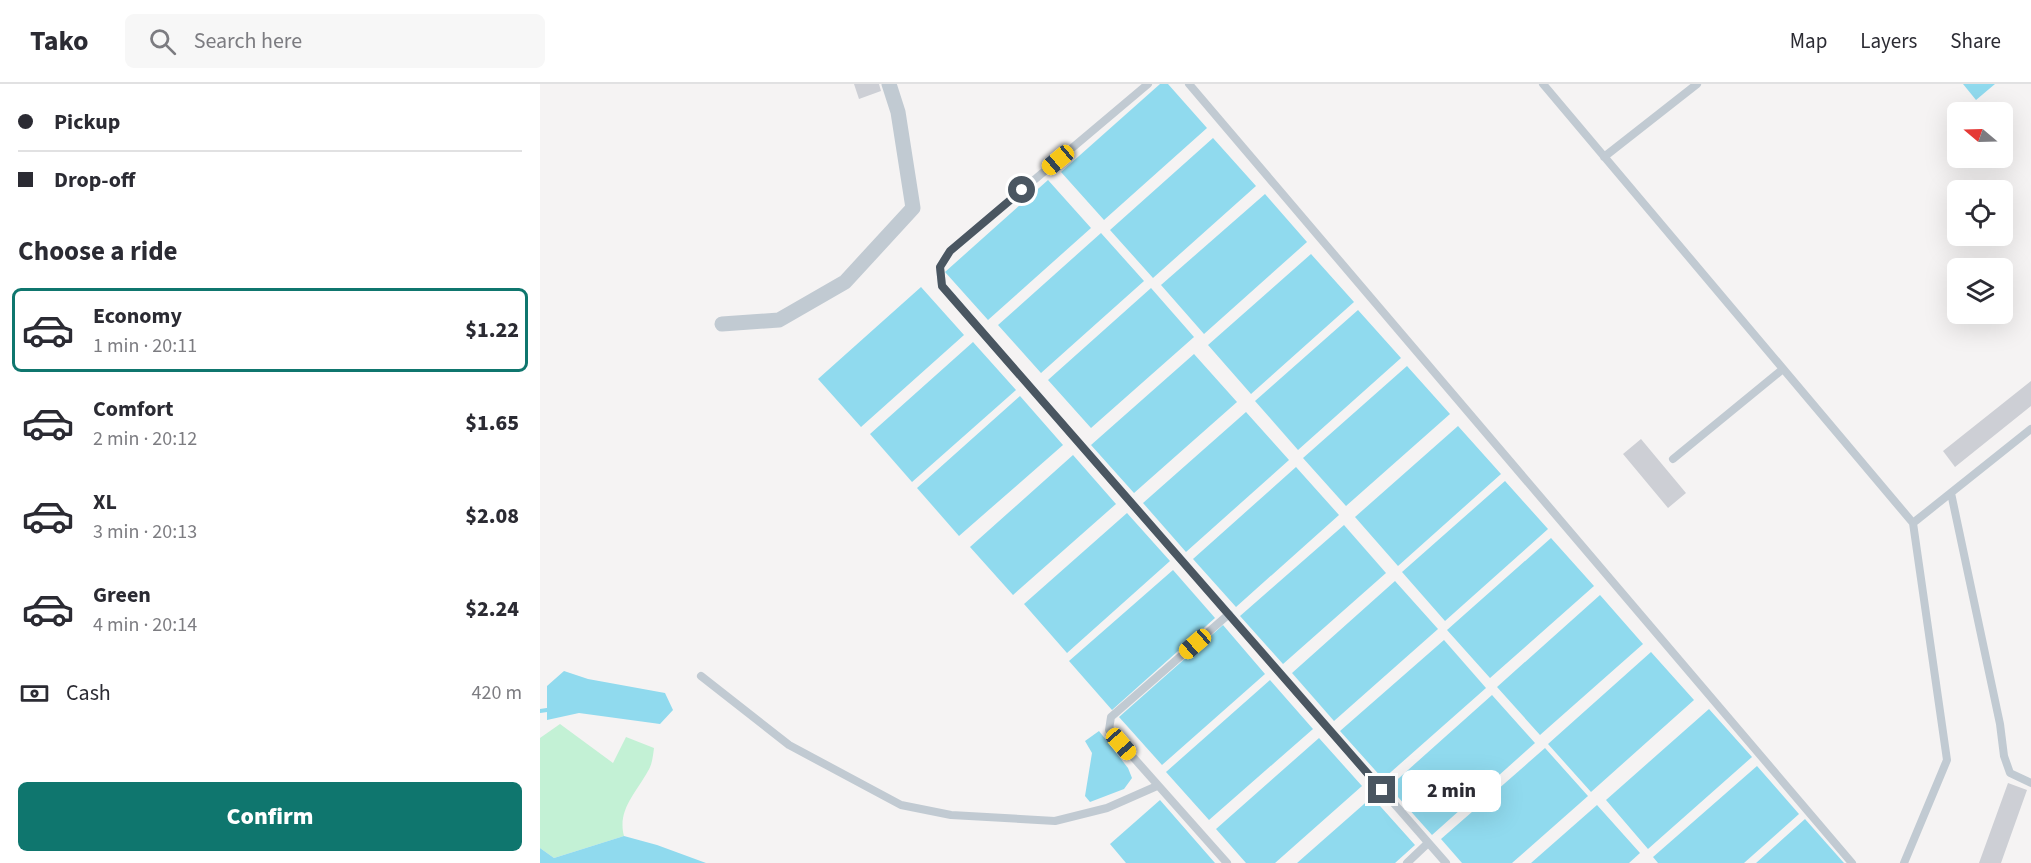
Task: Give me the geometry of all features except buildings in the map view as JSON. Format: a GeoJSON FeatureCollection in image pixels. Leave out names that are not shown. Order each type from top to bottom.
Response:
{"type":"FeatureCollection","features":[{"type":"Feature","properties":{"kind":"street"},"geometry":{"type":"LineString","coordinates":[[722,324],[779,321],[845,282],[913,208],[898,112],[889,84]]}},
{"type":"Feature","properties":{"kind":"lane"},"geometry":{"type":"LineString","coordinates":[[1149,84],[950,251],[940,267],[942,286],[1446,863]]}},
{"type":"Feature","properties":{"kind":"lane"},"geometry":{"type":"LineString","coordinates":[[1189,84],[1852,863]]}},
{"type":"Feature","properties":{"kind":"lane"},"geometry":{"type":"LineString","coordinates":[[1543,84],[1913,523],[1947,760],[1904,863]]}},
{"type":"Feature","properties":{"kind":"lane"},"geometry":{"type":"LineString","coordinates":[[1604,157],[1697,84]]}},
{"type":"Feature","properties":{"kind":"lane"},"geometry":{"type":"LineString","coordinates":[[1672,459],[1783,369]]}},
{"type":"Feature","properties":{"kind":"lane"},"geometry":{"type":"LineString","coordinates":[[1913,523],[2031,429]]}},
{"type":"Feature","properties":{"kind":"lane"},"geometry":{"type":"LineString","coordinates":[[1951,493],[2000,724],[2004,756],[2010,773],[2031,783]]}},
{"type":"Feature","properties":{"kind":"lane"},"geometry":{"type":"LineString","coordinates":[[1227,863],[1109,730],[1111,717],[1229,614]]}},
{"type":"Feature","properties":{"kind":"lane"},"geometry":{"type":"LineString","coordinates":[[701,676],[789,745],[901,805],[951,815],[1055,821],[1107,808],[1157,786]]}},
{"type":"Feature","properties":{"kind":"lane"},"geometry":{"type":"LineString","coordinates":[[1407,863],[1428,843]]}},
{"type":"Feature","properties":{"kind":"green space"},"geometry":{"type":"Polygon","coordinates":[[[560,724],[613,763],[626,737],[654,748],[649,769],[625,810],[624,836],[554,858],[540,848],[540,738],[560,724]]]}},
{"type":"Feature","properties":{"kind":"water"},"geometry":{"type":"Polygon","coordinates":[[[1160,84],[1168,84],[1207,128],[1104,220],[1061,172],[1160,84]]]}},
{"type":"Feature","properties":{"kind":"water"},"geometry":{"type":"Polygon","coordinates":[[[1963,84],[1995,84],[1976,100],[1963,84]]]}},
{"type":"Feature","properties":{"kind":"water"},"geometry":{"type":"Polygon","coordinates":[[[1213,138],[1256,186],[1153,278],[1110,230],[1213,138]]]}},
{"type":"Feature","properties":{"kind":"water"},"geometry":{"type":"Polygon","coordinates":[[[1048,180],[1091,228],[988,320],[945,272],[1048,180]]]}},
{"type":"Feature","properties":{"kind":"water"},"geometry":{"type":"Polygon","coordinates":[[[1265,194],[1307,242],[1204,334],[1161,285],[1265,194]]]}},
{"type":"Feature","properties":{"kind":"water"},"geometry":{"type":"Polygon","coordinates":[[[1101,233],[1144,281],[1041,373],[998,325],[1101,233]]]}},
{"type":"Feature","properties":{"kind":"water"},"geometry":{"type":"Polygon","coordinates":[[[1311,254],[1354,302],[1251,394],[1208,345],[1311,254]]]}},
{"type":"Feature","properties":{"kind":"water"},"geometry":{"type":"Polygon","coordinates":[[[921,287],[964,335],[861,427],[818,379],[921,287]]]}},
{"type":"Feature","properties":{"kind":"water"},"geometry":{"type":"Polygon","coordinates":[[[1151,288],[1194,337],[1091,428],[1048,380],[1151,288]]]}},
{"type":"Feature","properties":{"kind":"water"},"geometry":{"type":"Polygon","coordinates":[[[1358,310],[1401,358],[1298,450],[1255,401],[1358,310]]]}},
{"type":"Feature","properties":{"kind":"water"},"geometry":{"type":"Polygon","coordinates":[[[973,342],[1016,390],[912,482],[870,434],[973,342]]]}},
{"type":"Feature","properties":{"kind":"water"},"geometry":{"type":"Polygon","coordinates":[[[1194,354],[1237,402],[1134,493],[1091,445],[1194,354]]]}},
{"type":"Feature","properties":{"kind":"water"},"geometry":{"type":"Polygon","coordinates":[[[1407,366],[1450,414],[1346,506],[1303,458],[1407,366]]]}},
{"type":"Feature","properties":{"kind":"water"},"geometry":{"type":"Polygon","coordinates":[[[1020,396],[1063,445],[959,536],[917,488],[1020,396]]]}},
{"type":"Feature","properties":{"kind":"water"},"geometry":{"type":"Polygon","coordinates":[[[1246,412],[1289,460],[1186,552],[1143,503],[1246,412]]]}},
{"type":"Feature","properties":{"kind":"water"},"geometry":{"type":"Polygon","coordinates":[[[1458,426],[1501,474],[1398,566],[1355,517],[1458,426]]]}},
{"type":"Feature","properties":{"kind":"water"},"geometry":{"type":"Polygon","coordinates":[[[1073,455],[1116,504],[1013,595],[970,547],[1073,455]]]}},
{"type":"Feature","properties":{"kind":"water"},"geometry":{"type":"Polygon","coordinates":[[[1296,467],[1339,515],[1236,607],[1193,559],[1296,467]]]}},
{"type":"Feature","properties":{"kind":"water"},"geometry":{"type":"Polygon","coordinates":[[[1505,481],[1548,529],[1445,621],[1402,572],[1505,481]]]}},
{"type":"Feature","properties":{"kind":"water"},"geometry":{"type":"Polygon","coordinates":[[[1127,513],[1170,561],[1067,653],[1024,604],[1127,513]]]}},
{"type":"Feature","properties":{"kind":"water"},"geometry":{"type":"Polygon","coordinates":[[[1344,525],[1386,573],[1283,664],[1240,616],[1344,525]]]}},
{"type":"Feature","properties":{"kind":"water"},"geometry":{"type":"Polygon","coordinates":[[[1551,538],[1594,586],[1490,678],[1447,630],[1551,538]]]}},
{"type":"Feature","properties":{"kind":"water"},"geometry":{"type":"Polygon","coordinates":[[[1173,570],[1215,618],[1112,710],[1069,661],[1173,570]]]}},
{"type":"Feature","properties":{"kind":"water"},"geometry":{"type":"Polygon","coordinates":[[[1395,581],[1438,629],[1334,721],[1292,673],[1395,581]]]}},
{"type":"Feature","properties":{"kind":"water"},"geometry":{"type":"Polygon","coordinates":[[[1600,595],[1643,644],[1540,735],[1497,687],[1600,595]]]}},
{"type":"Feature","properties":{"kind":"water"},"geometry":{"type":"Polygon","coordinates":[[[1223,625],[1265,674],[1162,765],[1119,717],[1223,625]]]}},
{"type":"Feature","properties":{"kind":"water"},"geometry":{"type":"Polygon","coordinates":[[[1444,640],[1486,688],[1383,779],[1340,731],[1444,640]]]}},
{"type":"Feature","properties":{"kind":"water"},"geometry":{"type":"Polygon","coordinates":[[[1651,652],[1694,700],[1591,792],[1548,744],[1651,652]]]}},
{"type":"Feature","properties":{"kind":"water"},"geometry":{"type":"Polygon","coordinates":[[[564,671],[588,679],[665,693],[673,710],[660,724],[579,713],[547,720],[547,686],[564,671]]]}},
{"type":"Feature","properties":{"kind":"water"},"geometry":{"type":"Polygon","coordinates":[[[1270,680],[1313,729],[1209,820],[1166,772],[1270,680]]]}},
{"type":"Feature","properties":{"kind":"water"},"geometry":{"type":"Polygon","coordinates":[[[1492,695],[1535,743],[1432,835],[1389,787],[1492,695]]]}},
{"type":"Feature","properties":{"kind":"water"},"geometry":{"type":"Polygon","coordinates":[[[1709,709],[1752,757],[1648,849],[1606,800],[1709,709]]]}},
{"type":"Feature","properties":{"kind":"water"},"geometry":{"type":"Polygon","coordinates":[[[1099,731],[1128,768],[1132,778],[1124,789],[1090,802],[1085,796],[1092,753],[1085,741],[1099,731]]]}},
{"type":"Feature","properties":{"kind":"water"},"geometry":{"type":"Polygon","coordinates":[[[1319,738],[1362,786],[1275,863],[1246,863],[1216,829],[1319,738]]]}},
{"type":"Feature","properties":{"kind":"water"},"geometry":{"type":"Polygon","coordinates":[[[1545,748],[1588,796],[1512,863],[1462,863],[1441,839],[1545,748]]]}},
{"type":"Feature","properties":{"kind":"water"},"geometry":{"type":"Polygon","coordinates":[[[1757,766],[1799,814],[1744,863],[1658,863],[1653,857],[1757,766]]]}},
{"type":"Feature","properties":{"kind":"water"},"geometry":{"type":"Polygon","coordinates":[[[1372,797],[1415,845],[1395,863],[1297,863],[1372,797]]]}},
{"type":"Feature","properties":{"kind":"water"},"geometry":{"type":"Polygon","coordinates":[[[1160,800],[1215,863],[1126,863],[1110,844],[1160,800]]]}},
{"type":"Feature","properties":{"kind":"water"},"geometry":{"type":"Polygon","coordinates":[[[1597,805],[1640,853],[1629,863],[1531,863],[1597,805]]]}},
{"type":"Feature","properties":{"kind":"water"},"geometry":{"type":"Polygon","coordinates":[[[1805,819],[1844,863],[1756,863],[1805,819]]]}},
{"type":"Feature","properties":{"kind":"water"},"geometry":{"type":"Polygon","coordinates":[[[624,836],[706,863],[540,863],[540,848],[554,858],[624,836]]]}},
{"type":"Feature","properties":{"kind":"waterway"},"geometry":{"type":"LineString","coordinates":[[540,711],[547,710]]}},
{"type":"Feature","properties":{"kind":"route"},"geometry":{"type":"LineString","coordinates":[[1022,190],[950,251],[940,267],[942,286],[1382,790]]}}]}
